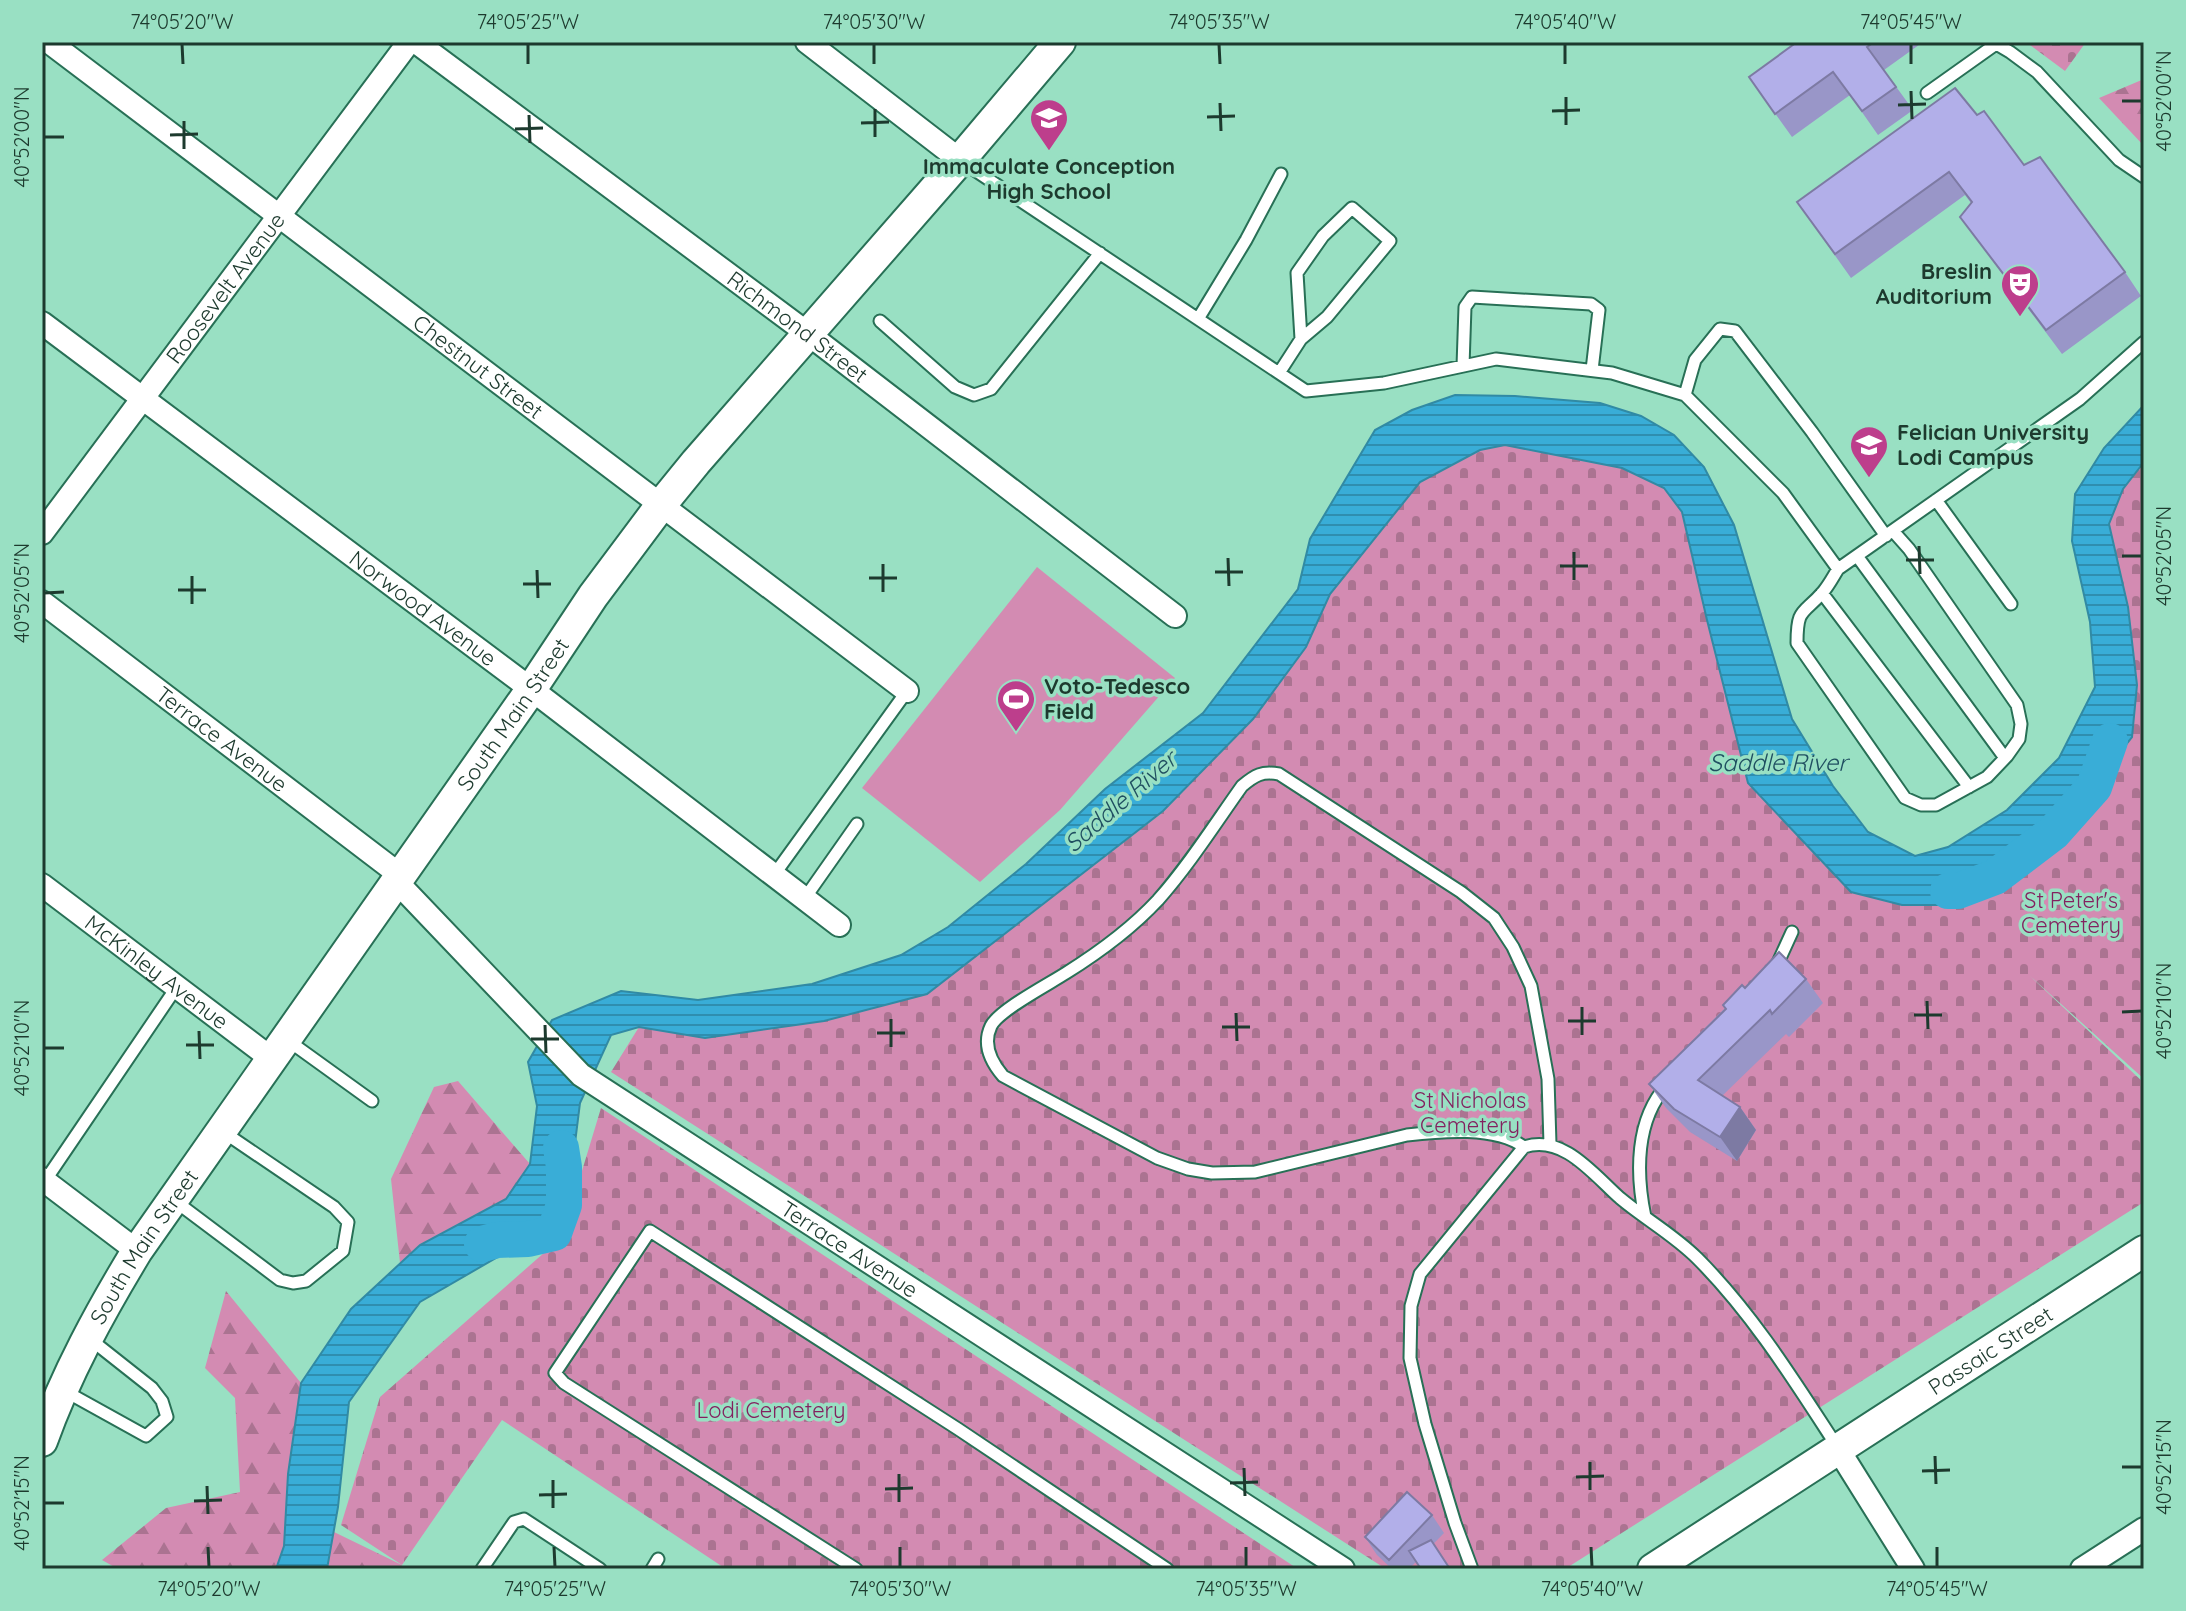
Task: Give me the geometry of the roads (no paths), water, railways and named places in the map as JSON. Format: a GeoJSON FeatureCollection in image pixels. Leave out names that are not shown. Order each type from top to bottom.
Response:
{"type":"FeatureCollection","features":[{"type":"Feature","properties":{"kind":"street","name":"Chestnut Street"},"geometry":{"type":"LineString","coordinates":[[49,42],[907,691]]}},
{"type":"Feature","properties":{"kind":"street","name":"Roosevelt Avenue"},"geometry":{"type":"LineString","coordinates":[[42,533],[409,42]]}},
{"type":"Feature","properties":{"kind":"street","name":"Richmond Street"},"geometry":{"type":"LineString","coordinates":[[416,42],[807,333],[1175,616]]}},
{"type":"Feature","properties":{"kind":"street"},"geometry":{"type":"LineString","coordinates":[[807,42],[960,160]]}},
{"type":"Feature","properties":{"kind":"street","name":"South Main Street"},"geometry":{"type":"LineString","coordinates":[[43,1437],[102,1309],[137,1251],[593,596],[661,505],[1060,42]]}},
{"type":"Feature","properties":{"kind":"street","name":"Norwood Avenue"},"geometry":{"type":"LineString","coordinates":[[42,323],[531,689],[839,925]]}},
{"type":"Feature","properties":{"kind":"street","name":"Terrace Avenue"},"geometry":{"type":"LineString","coordinates":[[42,602],[398,878],[581,1075],[1343,1569]]}},
{"type":"Feature","properties":{"kind":"street","name":"McKinley Avenue"},"geometry":{"type":"LineString","coordinates":[[42,885],[176,988],[279,1049]]}},
{"type":"Feature","properties":{"kind":"street"},"geometry":{"type":"LineString","coordinates":[[44,1180],[137,1251]]}},
{"type":"Feature","properties":{"kind":"street","name":"Passaic Street"},"geometry":{"type":"LineString","coordinates":[[1653,1569],[2144,1251]]}},
{"type":"Feature","properties":{"kind":"street"},"geometry":{"type":"LineString","coordinates":[[1838,1449],[1913,1569]]}},
{"type":"Feature","properties":{"kind":"street"},"geometry":{"type":"LineString","coordinates":[[2082,1569],[2144,1529]]}},
{"type":"Feature","properties":{"kind":"lane"},"geometry":{"type":"LineString","coordinates":[[1927,93],[1994,43],[2037,72],[2119,160],[2144,177]]}},
{"type":"Feature","properties":{"kind":"lane"},"geometry":{"type":"LineString","coordinates":[[960,160],[1306,391],[1384,383],[1496,359],[1612,373],[1685,395],[1783,493],[1838,569]]}},
{"type":"Feature","properties":{"kind":"lane"},"geometry":{"type":"LineString","coordinates":[[1198,319],[1246,240],[1281,174]]}},
{"type":"Feature","properties":{"kind":"lane"},"geometry":{"type":"LineString","coordinates":[[1279,373],[1301,339],[1327,317],[1390,241],[1352,208],[1323,236],[1297,273],[1301,339]]}},
{"type":"Feature","properties":{"kind":"lane"},"geometry":{"type":"LineString","coordinates":[[880,321],[955,387],[974,395],[991,389],[1100,253]]}},
{"type":"Feature","properties":{"kind":"lane"},"geometry":{"type":"LineString","coordinates":[[1463,366],[1465,307],[1472,297],[1591,304],[1599,310],[1592,370]]}},
{"type":"Feature","properties":{"kind":"lane"},"geometry":{"type":"LineString","coordinates":[[1685,395],[1695,360],[1720,329],[1735,331],[1890,533],[1909,549],[2017,705],[2021,724],[2019,739],[2005,758],[1987,777],[1936,805],[1921,805],[1905,798],[1797,643],[1803,609],[1822,593],[1838,569],[1890,533],[2080,399],[2144,342]]}},
{"type":"Feature","properties":{"kind":"lane"},"geometry":{"type":"LineString","coordinates":[[1936,500],[2011,604]]}},
{"type":"Feature","properties":{"kind":"lane"},"geometry":{"type":"LineString","coordinates":[[1857,556],[2005,758]]}},
{"type":"Feature","properties":{"kind":"lane"},"geometry":{"type":"LineString","coordinates":[[1822,593],[1969,787]]}},
{"type":"Feature","properties":{"kind":"lane"},"geometry":{"type":"LineString","coordinates":[[774,875],[907,691]]}},
{"type":"Feature","properties":{"kind":"lane"},"geometry":{"type":"LineString","coordinates":[[1524,1147],[1512,1138],[1503,1136],[1430,1132],[1255,1172],[1212,1173],[1188,1169],[1129,1145],[1003,1076],[988,1053],[990,1027],[1012,1007],[1087,960],[1126,929],[1157,900],[1242,786],[1256,774],[1279,774],[1461,892],[1494,918],[1513,947],[1531,986],[1548,1079],[1550,1144]]}},
{"type":"Feature","properties":{"kind":"lane"},"geometry":{"type":"LineString","coordinates":[[805,898],[857,824]]}},
{"type":"Feature","properties":{"kind":"lane"},"geometry":{"type":"LineString","coordinates":[[1773,974],[1792,932]]}},
{"type":"Feature","properties":{"kind":"lane"},"geometry":{"type":"LineString","coordinates":[[44,1180],[176,988]]}},
{"type":"Feature","properties":{"kind":"lane"},"geometry":{"type":"LineString","coordinates":[[279,1049],[372,1101]]}},
{"type":"Feature","properties":{"kind":"lane"},"geometry":{"type":"LineString","coordinates":[[1645,1217],[1640,1192],[1641,1139],[1658,1095],[1674,1077]]}},
{"type":"Feature","properties":{"kind":"lane"},"geometry":{"type":"LineString","coordinates":[[173,1200],[280,1280],[293,1283],[306,1281],[343,1251],[348,1222],[334,1207],[222,1131]]}},
{"type":"Feature","properties":{"kind":"lane"},"geometry":{"type":"LineString","coordinates":[[1472,1569],[1425,1424],[1410,1358],[1411,1306],[1420,1274],[1524,1147],[1538,1142],[1567,1151],[1694,1255],[1728,1292],[1780,1360],[1838,1449]]}},
{"type":"Feature","properties":{"kind":"lane"},"geometry":{"type":"LineString","coordinates":[[856,1569],[564,1383],[555,1373],[650,1231],[958,1429],[1167,1569]]}},
{"type":"Feature","properties":{"kind":"lane"},"geometry":{"type":"LineString","coordinates":[[63,1390],[146,1436],[167,1417],[162,1401],[152,1388],[88,1337]]}},
{"type":"Feature","properties":{"kind":"lane"},"geometry":{"type":"LineString","coordinates":[[482,1569],[514,1522],[524,1519],[600,1569]]}},
{"type":"Feature","properties":{"kind":"water","name":"Saddle River"},"geometry":{"type":"Polygon","coordinates":[[[1455,395],[1600,403],[1641,416],[1674,435],[1704,467],[1734,525],[1792,719],[1833,786],[1868,832],[1915,856],[1948,847],[2007,810],[2059,758],[2095,687],[2090,622],[2072,541],[2075,494],[2104,448],[2144,405],[2144,462],[2123,489],[2109,524],[2128,607],[2137,685],[2132,737],[2055,835],[1954,905],[1902,905],[1851,892],[1748,783],[1682,512],[1664,488],[1622,468],[1505,445],[1480,450],[1420,482],[1330,594],[1306,647],[1253,719],[1163,811],[927,994],[824,1021],[705,1038],[639,1027],[611,1035],[580,1103],[563,1201],[539,1233],[420,1302],[349,1402],[338,1507],[327,1569],[276,1569],[284,1546],[288,1474],[301,1383],[351,1309],[420,1245],[506,1199],[530,1164],[537,1106],[528,1062],[552,1020],[621,991],[698,1000],[812,984],[901,955],[948,927],[1026,864],[1105,789],[1203,713],[1298,589],[1310,539],[1375,430],[1412,410],[1455,395]]]}},
{"type":"Feature","properties":{"kind":"waterway","name":"Saddle River"},"geometry":{"type":"LineString","coordinates":[[1948,891],[1958,891],[1995,877],[2053,833],[2094,787],[2110,741]]}},
{"type":"Feature","properties":{"kind":"waterway","name":"Saddle River"},"geometry":{"type":"LineString","coordinates":[[482,1244],[554,1233],[564,1205],[561,1148]]}},
{"type":"Feature","properties":{"kind":"place","name":"Immaculate Conception High School"},"geometry":{"type":"Point","coordinates":[1049,152]}},
{"type":"Feature","properties":{"kind":"place","name":"Breslin Auditorium"},"geometry":{"type":"Point","coordinates":[2020,318]}},
{"type":"Feature","properties":{"kind":"place","name":"Felician University Lodi Campus"},"geometry":{"type":"Point","coordinates":[1869,479]}},
{"type":"Feature","properties":{"kind":"place","name":"Voto-Tedesco Field"},"geometry":{"type":"Point","coordinates":[1016,733]}},
{"type":"Feature","properties":{"kind":"park label","name":"St Peter's Cemetery"},"geometry":{"type":"Point","coordinates":[2071,912]}},
{"type":"Feature","properties":{"kind":"park label","name":"St Nicholas Cemetery"},"geometry":{"type":"Point","coordinates":[1470,1112]}},
{"type":"Feature","properties":{"kind":"park label","name":"Lodi Cemetery"},"geometry":{"type":"Point","coordinates":[771,1410]}}]}
